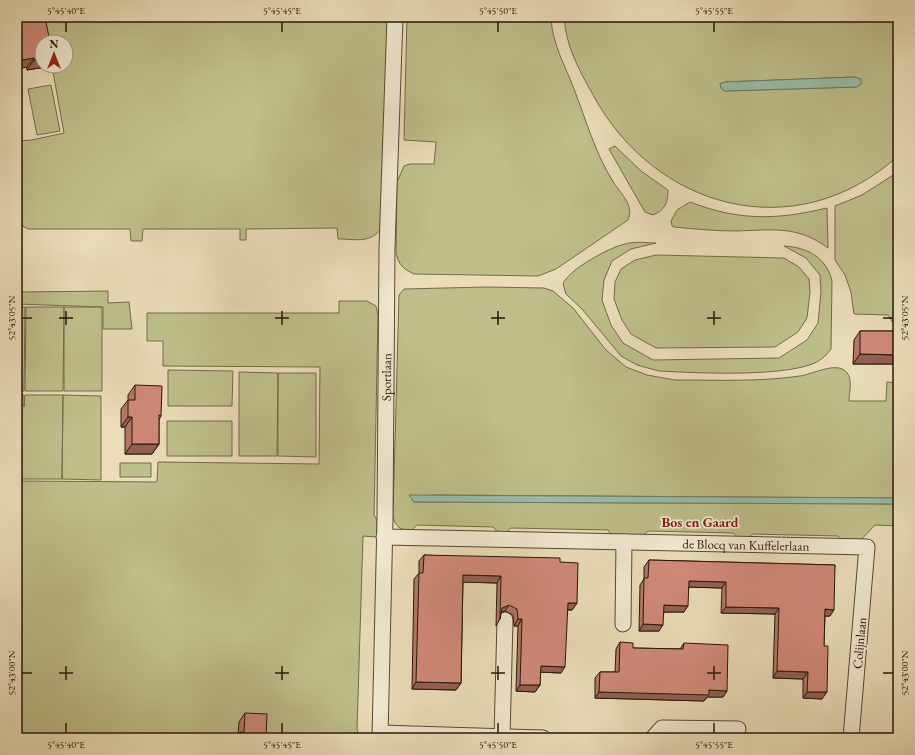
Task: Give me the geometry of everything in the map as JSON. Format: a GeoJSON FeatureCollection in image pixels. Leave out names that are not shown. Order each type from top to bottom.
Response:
{"type":"FeatureCollection","features":[{"type":"Feature","properties":{"kind":"street","name":"Sportlaan"},"geometry":{"type":"LineString","coordinates":[[380,736],[387,247],[395,17]]}},
{"type":"Feature","properties":{"kind":"street","name":"de Blocq van Kuffelerlaan"},"geometry":{"type":"LineString","coordinates":[[384,537],[867,547]]}},
{"type":"Feature","properties":{"kind":"street"},"geometry":{"type":"LineString","coordinates":[[623,624],[624,542]]}},
{"type":"Feature","properties":{"kind":"street","name":"Colijnlaan"},"geometry":{"type":"LineString","coordinates":[[851,738],[867,547]]}},
{"type":"Feature","properties":{"kind":"street"},"geometry":{"type":"LineString","coordinates":[[502,737],[505,620]]}},
{"type":"Feature","properties":{"kind":"street"},"geometry":{"type":"LineString","coordinates":[[653,738],[662,728],[738,729]]}},
{"type":"Feature","properties":{"kind":"street"},"geometry":{"type":"LineString","coordinates":[[380,736],[543,738]]}},
{"type":"Feature","properties":{"kind":"shaded area"},"geometry":{"type":"Polygon","coordinates":[[[39,17],[391,17],[382,228],[367,239],[362,240],[338,239],[337,228],[246,229],[246,240],[240,240],[240,229],[143,229],[142,241],[131,241],[130,229],[28,229],[24,227],[17,217],[17,141],[32,140],[64,133],[53,74],[74,74],[74,34],[44,34],[39,17]]]}},
{"type":"Feature","properties":{"kind":"shaded area"},"geometry":{"type":"Polygon","coordinates":[[[407,17],[489,17],[489,19],[551,17],[556,45],[596,147],[612,180],[628,204],[630,214],[628,220],[556,269],[538,276],[414,274],[404,268],[400,264],[396,253],[397,182],[404,166],[410,164],[434,164],[436,142],[404,140],[407,17]]]}},
{"type":"Feature","properties":{"kind":"shaded area"},"geometry":{"type":"Polygon","coordinates":[[[564,17],[898,17],[898,156],[858,185],[816,201],[773,207],[730,203],[689,189],[652,165],[619,133],[592,93],[582,75],[570,47],[564,17]],[[854,77],[725,82],[720,84],[721,88],[725,91],[856,87],[861,79],[854,77]]]}},
{"type":"Feature","properties":{"kind":"shaded area"},"geometry":{"type":"Polygon","coordinates":[[[854,77],[861,79],[861,84],[857,87],[725,91],[721,88],[720,84],[725,82],[854,77]]]}},
{"type":"Feature","properties":{"kind":"shaded area"},"geometry":{"type":"Polygon","coordinates":[[[51,85],[60,131],[37,135],[28,89],[51,85]]]}},
{"type":"Feature","properties":{"kind":"shaded area"},"geometry":{"type":"Polygon","coordinates":[[[615,146],[641,171],[668,190],[665,206],[657,213],[653,215],[645,212],[609,149],[615,146]]]}},
{"type":"Feature","properties":{"kind":"shaded area"},"geometry":{"type":"Polygon","coordinates":[[[898,172],[898,323],[893,323],[888,315],[854,314],[851,292],[845,275],[835,260],[835,206],[862,195],[898,172]]]}},
{"type":"Feature","properties":{"kind":"shaded area"},"geometry":{"type":"Polygon","coordinates":[[[690,202],[725,213],[758,217],[791,215],[827,208],[828,248],[806,236],[784,230],[721,231],[672,226],[671,221],[677,210],[690,202]]]}},
{"type":"Feature","properties":{"kind":"shaded area"},"geometry":{"type":"Polygon","coordinates":[[[17,238],[21,244],[21,292],[108,291],[108,303],[129,302],[132,329],[103,329],[103,307],[17,304],[17,238]]]}},
{"type":"Feature","properties":{"kind":"shaded area"},"geometry":{"type":"Polygon","coordinates":[[[637,242],[656,243],[631,249],[612,261],[604,280],[602,300],[611,325],[623,343],[653,360],[779,358],[807,340],[818,323],[821,292],[820,275],[806,258],[784,246],[808,251],[821,260],[826,266],[832,281],[831,349],[818,361],[797,368],[779,371],[737,373],[659,371],[637,365],[621,356],[582,309],[566,294],[563,284],[566,278],[581,266],[600,254],[618,246],[637,242]]]}},
{"type":"Feature","properties":{"kind":"shaded area"},"geometry":{"type":"Polygon","coordinates":[[[656,255],[784,258],[799,267],[809,279],[810,292],[807,318],[798,332],[775,347],[656,348],[631,334],[622,320],[614,299],[615,282],[621,269],[635,260],[656,255]]]}},
{"type":"Feature","properties":{"kind":"shaded area"},"geometry":{"type":"Polygon","coordinates":[[[486,287],[544,288],[553,291],[573,308],[606,350],[626,367],[647,375],[675,380],[753,380],[800,376],[829,368],[839,368],[844,370],[849,377],[849,401],[886,401],[887,382],[898,383],[898,498],[433,495],[412,500],[414,502],[898,504],[898,526],[875,525],[859,542],[843,542],[838,536],[753,534],[747,539],[739,539],[733,533],[648,531],[641,537],[612,536],[608,530],[511,528],[505,533],[499,533],[493,527],[417,525],[411,531],[401,529],[395,523],[393,516],[399,295],[404,289],[486,287]]]}},
{"type":"Feature","properties":{"kind":"shaded area"},"geometry":{"type":"Polygon","coordinates":[[[339,301],[367,301],[376,306],[378,315],[374,515],[377,520],[377,537],[363,536],[357,729],[360,738],[17,738],[17,481],[157,482],[158,462],[319,464],[320,367],[163,366],[163,341],[147,341],[147,313],[339,313],[339,301]]]}},
{"type":"Feature","properties":{"kind":"shaded area"},"geometry":{"type":"Polygon","coordinates":[[[17,307],[25,307],[24,391],[17,391],[17,307]]]}},
{"type":"Feature","properties":{"kind":"shaded area"},"geometry":{"type":"Polygon","coordinates":[[[26,307],[64,307],[63,391],[25,391],[26,307]]]}},
{"type":"Feature","properties":{"kind":"shaded area"},"geometry":{"type":"Polygon","coordinates":[[[64,307],[102,307],[102,391],[64,391],[64,307]]]}},
{"type":"Feature","properties":{"kind":"shaded area"},"geometry":{"type":"Polygon","coordinates":[[[168,370],[233,371],[232,406],[168,406],[168,370]]]}},
{"type":"Feature","properties":{"kind":"shaded area"},"geometry":{"type":"Polygon","coordinates":[[[239,372],[278,373],[277,456],[239,456],[239,372]]]}},
{"type":"Feature","properties":{"kind":"shaded area"},"geometry":{"type":"Polygon","coordinates":[[[278,373],[316,373],[316,457],[278,456],[278,373]]]}},
{"type":"Feature","properties":{"kind":"shaded area"},"geometry":{"type":"Polygon","coordinates":[[[17,395],[24,395],[24,407],[25,395],[63,395],[62,479],[17,479],[17,395]]]}},
{"type":"Feature","properties":{"kind":"shaded area"},"geometry":{"type":"Polygon","coordinates":[[[63,395],[101,396],[101,480],[62,479],[63,395]]]}},
{"type":"Feature","properties":{"kind":"shaded area"},"geometry":{"type":"Polygon","coordinates":[[[167,421],[232,421],[232,456],[167,456],[167,421]]]}},
{"type":"Feature","properties":{"kind":"shaded area"},"geometry":{"type":"Polygon","coordinates":[[[120,463],[151,463],[151,477],[120,477],[120,463]]]}},
{"type":"Feature","properties":{"kind":"shaded area"},"geometry":{"type":"Polygon","coordinates":[[[409,495],[898,498],[898,504],[414,502],[409,495]]]}},
{"type":"Feature","properties":{"kind":"building"},"geometry":{"type":"Polygon","coordinates":[[[17,17],[45,17],[48,34],[34,34],[34,58],[17,61],[17,17]]]}},
{"type":"Feature","properties":{"kind":"building"},"geometry":{"type":"Polygon","coordinates":[[[860,331],[898,331],[898,355],[860,354],[860,331]]]}},
{"type":"Feature","properties":{"kind":"building"},"geometry":{"type":"Polygon","coordinates":[[[135,385],[162,386],[161,416],[159,415],[159,444],[132,444],[132,417],[128,417],[128,400],[135,400],[135,385]]]}},
{"type":"Feature","properties":{"kind":"building"},"geometry":{"type":"Polygon","coordinates":[[[424,555],[560,558],[560,562],[578,563],[577,603],[568,603],[565,667],[541,666],[540,685],[520,685],[522,619],[518,619],[517,609],[509,605],[502,608],[500,619],[501,576],[463,575],[461,683],[416,682],[419,573],[423,573],[424,555]]]}},
{"type":"Feature","properties":{"kind":"building"},"geometry":{"type":"Polygon","coordinates":[[[649,560],[835,565],[834,610],[825,609],[824,646],[828,646],[827,692],[807,692],[808,672],[777,671],[779,608],[726,607],[726,582],[689,581],[688,606],[664,605],[663,625],[643,624],[644,578],[648,578],[649,560]]]}},
{"type":"Feature","properties":{"kind":"building"},"geometry":{"type":"Polygon","coordinates":[[[620,642],[633,643],[633,648],[683,649],[684,643],[728,645],[727,691],[709,690],[709,695],[599,692],[600,672],[619,672],[620,642]]]}},
{"type":"Feature","properties":{"kind":"building"},"geometry":{"type":"Polygon","coordinates":[[[245,713],[267,714],[266,738],[240,738],[240,732],[244,732],[245,713]]]}},
{"type":"Feature","properties":{"kind":"district","name":"Bos en Gaard"},"geometry":{"type":"Point","coordinates":[700,522]}}]}
